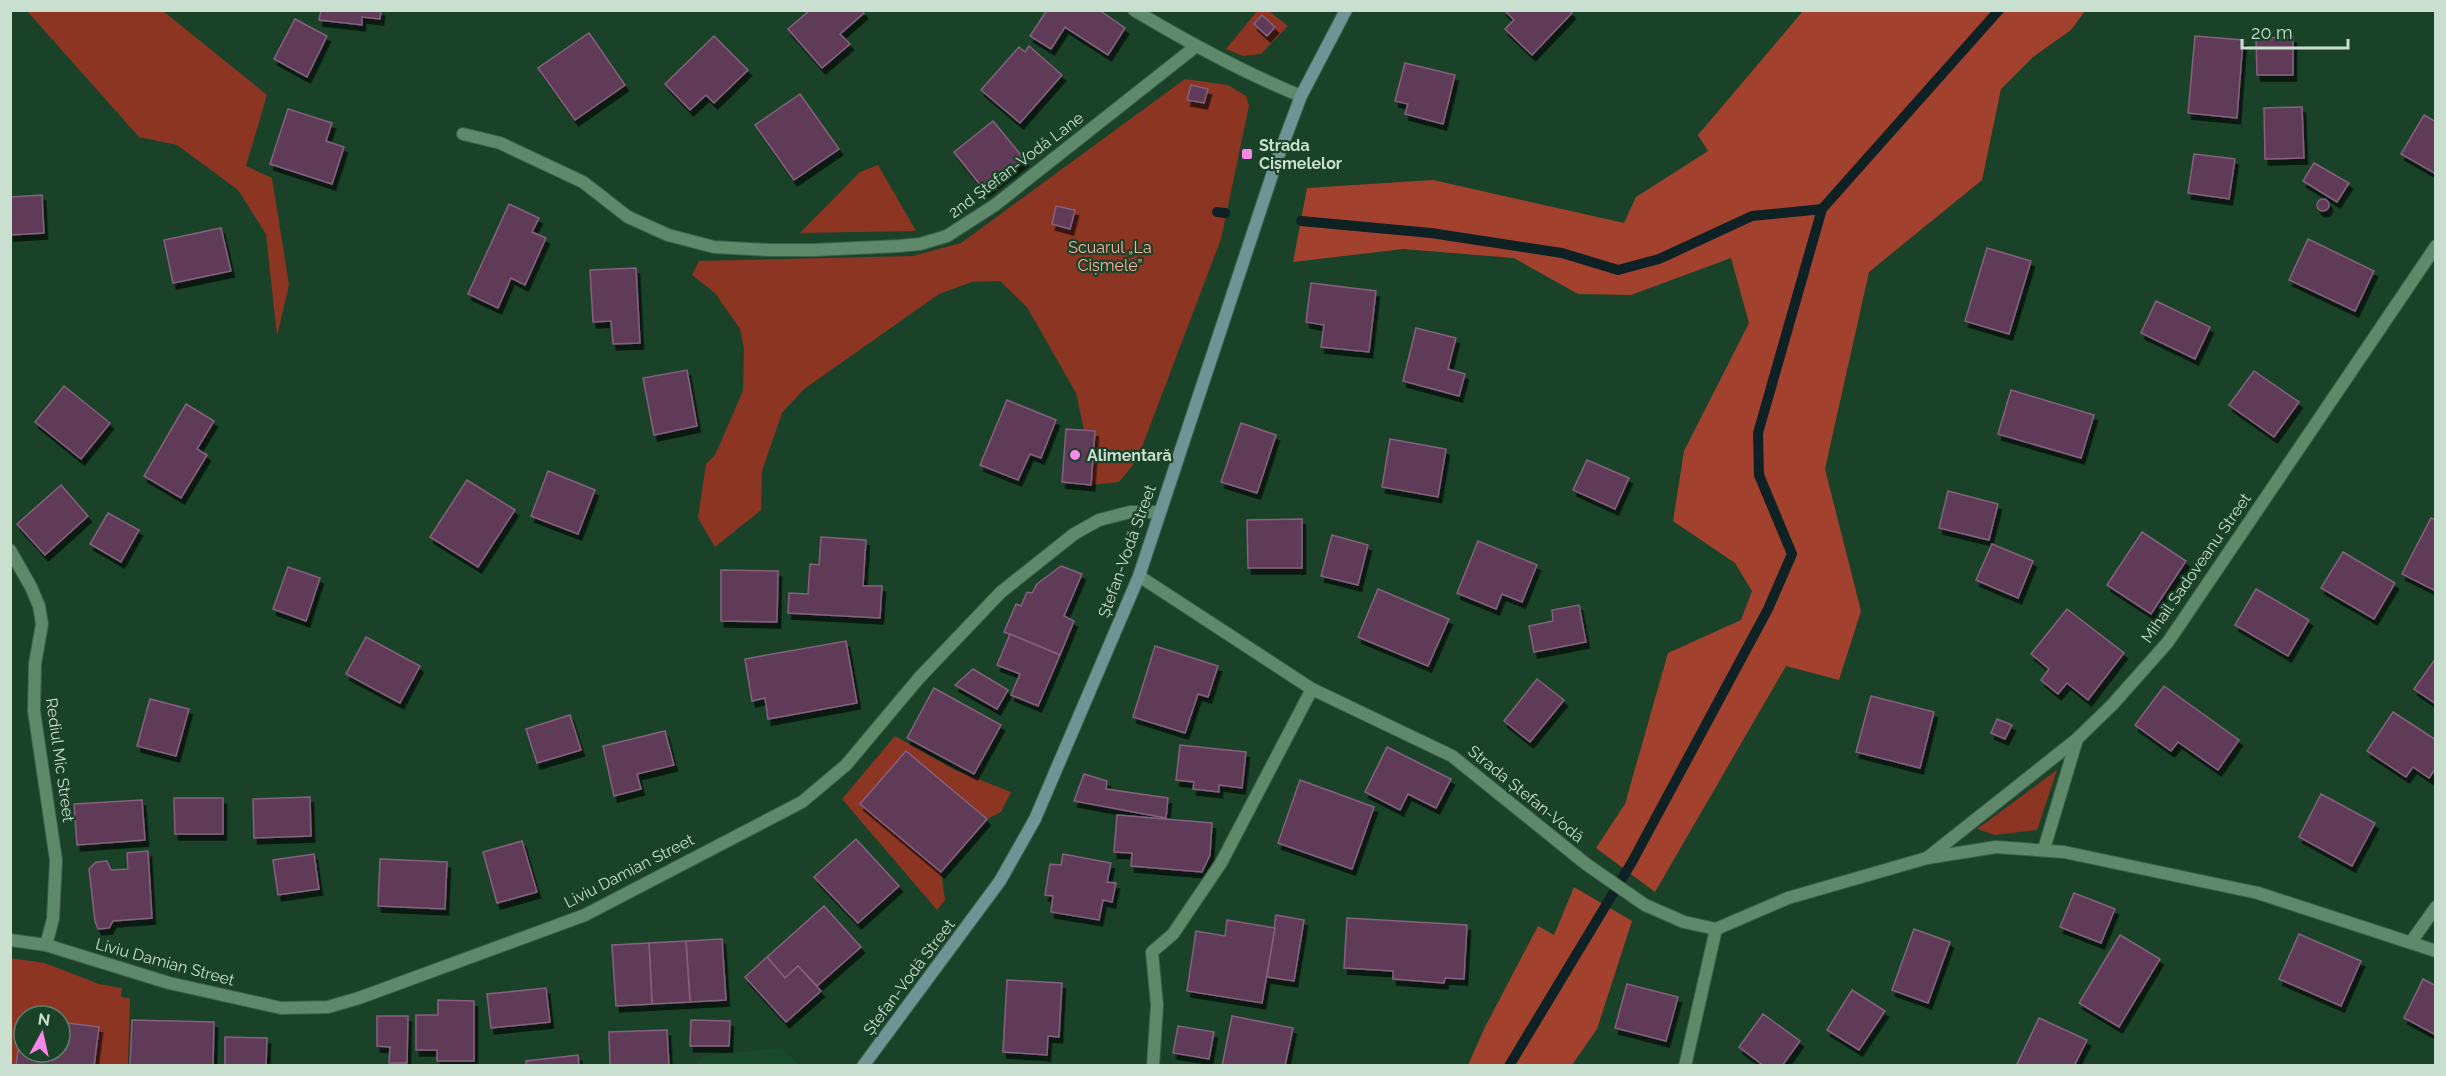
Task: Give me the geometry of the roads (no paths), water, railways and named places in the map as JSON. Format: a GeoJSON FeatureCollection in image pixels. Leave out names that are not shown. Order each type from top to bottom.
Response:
{"type":"FeatureCollection","features":[{"type":"Feature","properties":{"kind":"street"},"geometry":{"type":"LineString","coordinates":[[1134,10],[1195,47],[1248,74],[1301,96]]}},
{"type":"Feature","properties":{"kind":"street","name":"Ștefan-Vodă Street"},"geometry":{"type":"LineString","coordinates":[[863,1065],[1000,880],[1035,819],[1139,576],[1278,157],[1301,96],[1346,10]]}},
{"type":"Feature","properties":{"kind":"street","name":"2nd Ștefan-Vodă Lane"},"geometry":{"type":"LineString","coordinates":[[463,134],[500,143],[583,182],[628,217],[668,235],[714,247],[814,250],[920,244],[947,236],[995,205],[1195,47]]}},
{"type":"Feature","properties":{"kind":"street","name":"Mihail Sadoveanu Street"},"geometry":{"type":"LineString","coordinates":[[1927,858],[2077,740],[2113,704],[2168,642],[2436,246]]}},
{"type":"Feature","properties":{"kind":"street","name":"Liviu Damian Street"},"geometry":{"type":"LineString","coordinates":[[10,940],[46,945],[169,982],[261,1004],[303,1009],[328,1007],[358,998],[585,915],[802,802],[846,765],[919,678],[1001,592],[1074,534],[1099,520],[1130,512],[1160,512]]}},
{"type":"Feature","properties":{"kind":"street","name":"Rediul Mic Street"},"geometry":{"type":"LineString","coordinates":[[10,550],[32,587],[39,606],[42,624],[35,664],[34,711],[56,860],[53,920],[46,945]]}},
{"type":"Feature","properties":{"kind":"street","name":"Strada Ștefan-Vodă"},"geometry":{"type":"LineString","coordinates":[[1139,576],[1312,689],[1452,756],[1586,864],[1646,905],[1684,922],[1716,929]]}},
{"type":"Feature","properties":{"kind":"street"},"geometry":{"type":"LineString","coordinates":[[1153,1065],[1157,1005],[1152,952],[1173,934],[1196,904],[1221,863],[1312,689]]}},
{"type":"Feature","properties":{"kind":"street"},"geometry":{"type":"LineString","coordinates":[[2044,849],[2077,740]]}},
{"type":"Feature","properties":{"kind":"street","name":"Mihail Sadoveanu Street"},"geometry":{"type":"LineString","coordinates":[[1716,929],[1788,898],[1927,858],[1996,847],[2044,849],[2258,893],[2436,951]]}},
{"type":"Feature","properties":{"kind":"street"},"geometry":{"type":"LineString","coordinates":[[2411,942],[2436,907]]}},
{"type":"Feature","properties":{"kind":"street"},"geometry":{"type":"LineString","coordinates":[[1685,1065],[1716,929]]}},
{"type":"Feature","properties":{"kind":"waterway"},"geometry":{"type":"LineString","coordinates":[[1509,1066],[1632,862],[1768,609],[1792,554],[1759,475],[1758,433],[1822,209],[1999,10]]}},
{"type":"Feature","properties":{"kind":"waterway"},"geometry":{"type":"LineString","coordinates":[[1301,221],[1431,233],[1562,253],[1618,270],[1659,259],[1752,216],[1822,209]]}},
{"type":"Feature","properties":{"kind":"waterway"},"geometry":{"type":"LineString","coordinates":[[1217,212],[1225,213]]}},
{"type":"Feature","properties":{"kind":"place","name":"Strada Cișmelelor"},"geometry":{"type":"Point","coordinates":[1247,154]}},
{"type":"Feature","properties":{"kind":"place","name":"Alimentară"},"geometry":{"type":"Point","coordinates":[1075,455]}},
{"type":"Feature","properties":{"kind":"park label","name":"Scuarul „La Cișmele”"},"geometry":{"type":"Point","coordinates":[1110,256]}}]}
